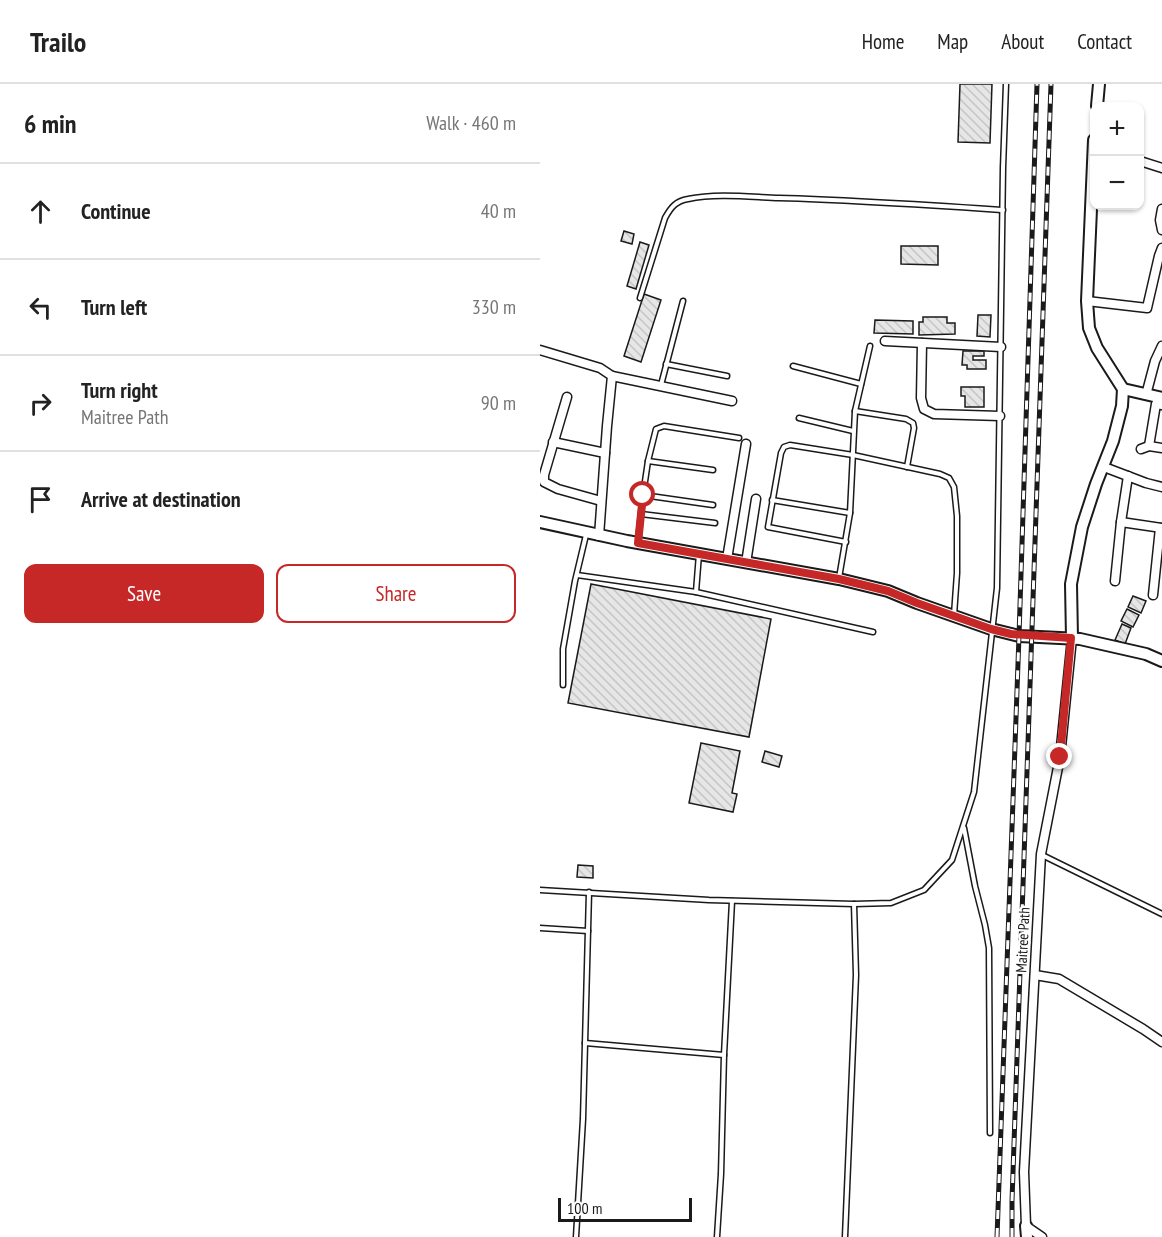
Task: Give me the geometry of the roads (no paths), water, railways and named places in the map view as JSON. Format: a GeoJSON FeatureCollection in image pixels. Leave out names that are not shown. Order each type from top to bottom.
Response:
{"type":"FeatureCollection","features":[{"type":"Feature","properties":{"kind":"street"},"geometry":{"type":"LineString","coordinates":[[1097,102],[1099,84]]}},
{"type":"Feature","properties":{"kind":"street"},"geometry":{"type":"LineString","coordinates":[[1071,638],[1071,584],[1082,527],[1116,433],[1123,389],[1097,348],[1089,328],[1087,301],[1094,156]]}},
{"type":"Feature","properties":{"kind":"street"},"geometry":{"type":"LineString","coordinates":[[1144,162],[1162,168]]}},
{"type":"Feature","properties":{"kind":"street"},"geometry":{"type":"LineString","coordinates":[[1162,208],[1160,220],[1162,230]]}},
{"type":"Feature","properties":{"kind":"street"},"geometry":{"type":"LineString","coordinates":[[1087,301],[1147,308],[1162,248]]}},
{"type":"Feature","properties":{"kind":"street"},"geometry":{"type":"LineString","coordinates":[[885,341],[1001,347]]}},
{"type":"Feature","properties":{"kind":"street"},"geometry":{"type":"LineString","coordinates":[[922,343],[921,398],[924,410],[934,414],[1000,416]]}},
{"type":"Feature","properties":{"kind":"street"},"geometry":{"type":"LineString","coordinates":[[1146,395],[1155,361],[1162,346]]}},
{"type":"Feature","properties":{"kind":"street"},"geometry":{"type":"LineString","coordinates":[[540,350],[600,368],[612,376],[732,401]]}},
{"type":"Feature","properties":{"kind":"street"},"geometry":{"type":"LineString","coordinates":[[599,536],[612,376]]}},
{"type":"Feature","properties":{"kind":"street"},"geometry":{"type":"LineString","coordinates":[[1123,389],[1162,398]]}},
{"type":"Feature","properties":{"kind":"street"},"geometry":{"type":"LineString","coordinates":[[567,397],[553,442],[543,464],[543,479],[547,484],[601,501]]}},
{"type":"Feature","properties":{"kind":"street"},"geometry":{"type":"LineString","coordinates":[[1162,405],[1156,404],[1145,447],[1162,448]]}},
{"type":"Feature","properties":{"kind":"street"},"geometry":{"type":"LineString","coordinates":[[727,559],[742,441]]}},
{"type":"Feature","properties":{"kind":"street"},"geometry":{"type":"LineString","coordinates":[[553,442],[605,453]]}},
{"type":"Feature","properties":{"kind":"street"},"geometry":{"type":"LineString","coordinates":[[1104,467],[1162,488]]}},
{"type":"Feature","properties":{"kind":"street"},"geometry":{"type":"LineString","coordinates":[[1115,581],[1128,476]]}},
{"type":"Feature","properties":{"kind":"street"},"geometry":{"type":"LineString","coordinates":[[746,562],[756,499]]}},
{"type":"Feature","properties":{"kind":"street"},"geometry":{"type":"LineString","coordinates":[[540,522],[599,536],[839,579],[888,591],[991,629],[1019,636],[1080,639],[1146,654],[1162,661]]}},
{"type":"Feature","properties":{"kind":"street"},"geometry":{"type":"LineString","coordinates":[[1121,522],[1161,528],[1153,595]]}},
{"type":"Feature","properties":{"kind":"street","name":"Maitree Path"},"geometry":{"type":"LineString","coordinates":[[1042,1237],[1027,1231],[1024,1172],[1041,854],[1060,757],[1071,638]]}},
{"type":"Feature","properties":{"kind":"street"},"geometry":{"type":"LineString","coordinates":[[1035,975],[1059,979],[1162,1042]]}},
{"type":"Feature","properties":{"kind":"lane"},"geometry":{"type":"LineString","coordinates":[[540,890],[732,900],[891,903],[924,890],[952,860],[974,792],[997,588],[1006,84]]}},
{"type":"Feature","properties":{"kind":"lane"},"geometry":{"type":"LineString","coordinates":[[640,298],[665,218],[671,207],[688,198],[712,196],[828,200],[1003,210]]}},
{"type":"Feature","properties":{"kind":"lane"},"geometry":{"type":"LineString","coordinates":[[660,386],[683,301]]}},
{"type":"Feature","properties":{"kind":"lane"},"geometry":{"type":"LineString","coordinates":[[839,579],[850,513],[855,411],[870,346]]}},
{"type":"Feature","properties":{"kind":"lane"},"geometry":{"type":"LineString","coordinates":[[666,364],[727,376]]}},
{"type":"Feature","properties":{"kind":"lane"},"geometry":{"type":"LineString","coordinates":[[793,366],[861,384]]}},
{"type":"Feature","properties":{"kind":"lane"},"geometry":{"type":"LineString","coordinates":[[855,411],[906,419],[913,423],[907,467]]}},
{"type":"Feature","properties":{"kind":"lane"},"geometry":{"type":"LineString","coordinates":[[799,418],[853,431]]}},
{"type":"Feature","properties":{"kind":"lane"},"geometry":{"type":"LineString","coordinates":[[638,543],[648,461],[656,429],[669,427],[742,441]]}},
{"type":"Feature","properties":{"kind":"lane"},"geometry":{"type":"LineString","coordinates":[[846,542],[768,527],[784,447],[790,445],[853,455],[949,478],[954,487],[957,516],[954,615]]}},
{"type":"Feature","properties":{"kind":"lane"},"geometry":{"type":"LineString","coordinates":[[648,461],[712,470]]}},
{"type":"Feature","properties":{"kind":"lane"},"geometry":{"type":"LineString","coordinates":[[643,495],[713,505]]}},
{"type":"Feature","properties":{"kind":"lane"},"geometry":{"type":"LineString","coordinates":[[772,500],[850,513]]}},
{"type":"Feature","properties":{"kind":"lane"},"geometry":{"type":"LineString","coordinates":[[641,514],[715,523]]}},
{"type":"Feature","properties":{"kind":"lane"},"geometry":{"type":"LineString","coordinates":[[563,685],[563,649],[587,533]]}},
{"type":"Feature","properties":{"kind":"lane"},"geometry":{"type":"LineString","coordinates":[[696,592],[699,554]]}},
{"type":"Feature","properties":{"kind":"lane"},"geometry":{"type":"LineString","coordinates":[[577,575],[696,592],[873,632]]}},
{"type":"Feature","properties":{"kind":"lane"},"geometry":{"type":"LineString","coordinates":[[963,825],[989,948],[990,1133]]}},
{"type":"Feature","properties":{"kind":"lane"},"geometry":{"type":"LineString","coordinates":[[1041,854],[1162,914]]}},
{"type":"Feature","properties":{"kind":"lane"},"geometry":{"type":"LineString","coordinates":[[576,1237],[584,1119],[589,892]]}},
{"type":"Feature","properties":{"kind":"lane"},"geometry":{"type":"LineString","coordinates":[[717,1237],[732,900]]}},
{"type":"Feature","properties":{"kind":"lane"},"geometry":{"type":"LineString","coordinates":[[845,1237],[856,975],[854,904]]}},
{"type":"Feature","properties":{"kind":"lane"},"geometry":{"type":"LineString","coordinates":[[540,928],[588,931]]}},
{"type":"Feature","properties":{"kind":"lane"},"geometry":{"type":"LineString","coordinates":[[585,1043],[724,1055]]}},
{"type":"Feature","properties":{"kind":"railway"},"geometry":{"type":"LineString","coordinates":[[997,1237],[1037,84]]}},
{"type":"Feature","properties":{"kind":"railway"},"geometry":{"type":"LineString","coordinates":[[1012,1237],[1051,84]]}}]}
